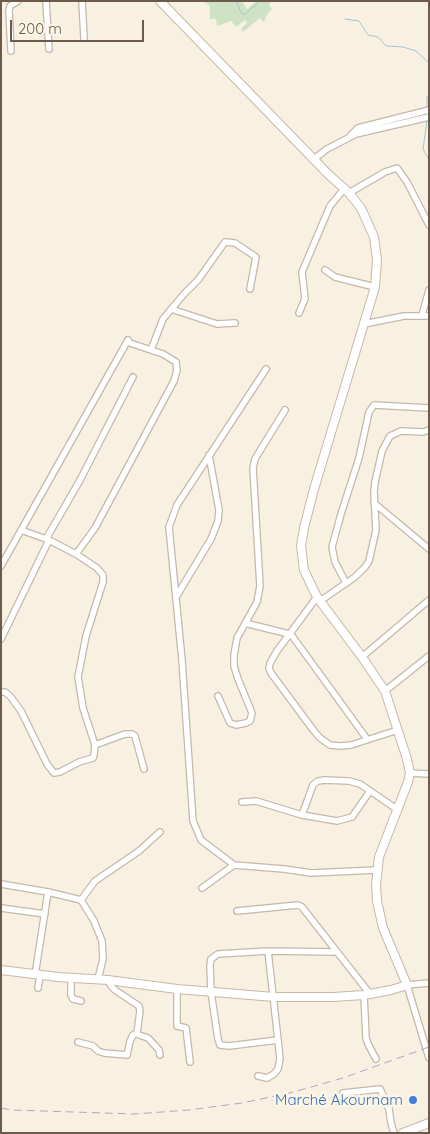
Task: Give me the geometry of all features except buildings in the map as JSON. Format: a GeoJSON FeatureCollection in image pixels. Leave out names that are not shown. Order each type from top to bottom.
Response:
{"type":"FeatureCollection","features":[{"type":"Feature","properties":{"kind":"street"},"geometry":{"type":"LineString","coordinates":[[11,51],[9,11],[10,6],[18,1]]}},
{"type":"Feature","properties":{"kind":"street"},"geometry":{"type":"LineString","coordinates":[[46,1],[48,49]]}},
{"type":"Feature","properties":{"kind":"street"},"geometry":{"type":"LineString","coordinates":[[82,1],[84,38]]}},
{"type":"Feature","properties":{"kind":"street"},"geometry":{"type":"LineString","coordinates":[[160,1],[347,191],[361,208],[374,236],[377,260],[375,287],[314,489],[302,537],[301,554],[304,570],[318,599],[385,691],[407,759],[410,773],[398,810],[379,857],[377,870],[378,901],[383,928],[407,985],[429,1058]]}},
{"type":"Feature","properties":{"kind":"street"},"geometry":{"type":"LineString","coordinates":[[314,159],[350,137],[427,113]]}},
{"type":"Feature","properties":{"kind":"street"},"geometry":{"type":"LineString","coordinates":[[299,313],[305,299],[302,272],[330,206],[347,191],[397,168],[407,182],[429,225]]}},
{"type":"Feature","properties":{"kind":"street"},"geometry":{"type":"LineString","coordinates":[[151,350],[158,328],[171,309],[198,280],[225,242],[235,244],[256,256],[250,289]]}},
{"type":"Feature","properties":{"kind":"street"},"geometry":{"type":"LineString","coordinates":[[325,270],[335,277],[375,287]]}},
{"type":"Feature","properties":{"kind":"street"},"geometry":{"type":"LineString","coordinates":[[364,324],[404,316],[425,315],[429,290]]}},
{"type":"Feature","properties":{"kind":"street"},"geometry":{"type":"LineString","coordinates":[[171,309],[217,324],[235,323]]}},
{"type":"Feature","properties":{"kind":"street"},"geometry":{"type":"LineString","coordinates":[[1,566],[127,341],[163,354],[176,362],[176,374],[95,528],[76,554]]}},
{"type":"Feature","properties":{"kind":"street"},"geometry":{"type":"LineString","coordinates":[[266,369],[177,505],[170,521],[170,552],[176,597],[193,821],[201,840],[234,865],[311,873],[377,870]]}},
{"type":"Feature","properties":{"kind":"street"},"geometry":{"type":"LineString","coordinates":[[1,639],[47,540],[133,377]]}},
{"type":"Feature","properties":{"kind":"street"},"geometry":{"type":"LineString","coordinates":[[346,583],[335,562],[332,548],[359,458],[370,412],[374,405],[429,408]]}},
{"type":"Feature","properties":{"kind":"street"},"geometry":{"type":"LineString","coordinates":[[218,696],[230,723],[236,725],[250,721],[252,713],[234,666],[234,647],[236,638],[257,602],[260,586],[253,464],[285,410]]}},
{"type":"Feature","properties":{"kind":"street"},"geometry":{"type":"LineString","coordinates":[[398,730],[340,746],[326,742],[314,731],[269,668],[270,663],[289,633],[318,599],[346,583],[365,567],[369,561],[376,530],[375,482],[382,451],[390,436],[401,431],[423,432],[429,430]]}},
{"type":"Feature","properties":{"kind":"street"},"geometry":{"type":"LineString","coordinates":[[176,597],[211,539],[218,521],[219,510],[209,455]]}},
{"type":"Feature","properties":{"kind":"street"},"geometry":{"type":"LineString","coordinates":[[374,503],[429,548]]}},
{"type":"Feature","properties":{"kind":"street"},"geometry":{"type":"LineString","coordinates":[[1,692],[5,692],[10,696],[21,711],[54,773],[92,758],[95,745],[83,708],[78,677],[86,636],[104,578],[102,572],[76,554],[21,530]]}},
{"type":"Feature","properties":{"kind":"street"},"geometry":{"type":"LineString","coordinates":[[362,657],[429,600]]}},
{"type":"Feature","properties":{"kind":"street"},"geometry":{"type":"LineString","coordinates":[[245,623],[289,633],[367,739]]}},
{"type":"Feature","properties":{"kind":"street"},"geometry":{"type":"LineString","coordinates":[[385,691],[429,656]]}},
{"type":"Feature","properties":{"kind":"street"},"geometry":{"type":"LineString","coordinates":[[95,745],[125,734],[132,734],[135,736],[144,769]]}},
{"type":"Feature","properties":{"kind":"street"},"geometry":{"type":"LineString","coordinates":[[410,773],[429,774]]}},
{"type":"Feature","properties":{"kind":"street"},"geometry":{"type":"LineString","coordinates":[[302,815],[311,789],[318,781],[349,781],[360,784],[398,810]]}},
{"type":"Feature","properties":{"kind":"street"},"geometry":{"type":"LineString","coordinates":[[242,802],[256,802],[302,815],[332,820],[346,820],[356,813],[370,791]]}},
{"type":"Feature","properties":{"kind":"street"},"geometry":{"type":"LineString","coordinates":[[81,900],[95,881],[139,851],[160,832]]}},
{"type":"Feature","properties":{"kind":"street"},"geometry":{"type":"LineString","coordinates":[[202,888],[234,865]]}},
{"type":"Feature","properties":{"kind":"street"},"geometry":{"type":"LineString","coordinates":[[1,884],[81,900],[94,921],[102,941],[103,959],[98,979]]}},
{"type":"Feature","properties":{"kind":"street"},"geometry":{"type":"LineString","coordinates":[[38,988],[37,975],[48,892]]}},
{"type":"Feature","properties":{"kind":"street"},"geometry":{"type":"LineString","coordinates":[[237,911],[298,905],[302,907],[367,994],[366,1038],[376,1059]]}},
{"type":"Feature","properties":{"kind":"street"},"geometry":{"type":"LineString","coordinates":[[1,908],[44,914]]}},
{"type":"Feature","properties":{"kind":"street"},"geometry":{"type":"LineString","coordinates":[[278,1040],[229,1046],[220,1045],[211,992],[211,960],[218,954],[268,951],[336,952]]}},
{"type":"Feature","properties":{"kind":"street"},"geometry":{"type":"LineString","coordinates":[[258,1076],[267,1078],[274,1074],[278,1069],[280,1059],[268,951]]}},
{"type":"Feature","properties":{"kind":"street"},"geometry":{"type":"LineString","coordinates":[[1,970],[274,997],[333,997],[367,994],[407,985],[429,983]]}},
{"type":"Feature","properties":{"kind":"street"},"geometry":{"type":"LineString","coordinates":[[71,978],[71,995],[73,999],[81,1001]]}},
{"type":"Feature","properties":{"kind":"street"},"geometry":{"type":"LineString","coordinates":[[78,1042],[94,1046],[98,1051],[127,1055],[130,1041],[133,1035],[137,1033],[139,1006],[111,986],[108,980]]}},
{"type":"Feature","properties":{"kind":"street"},"geometry":{"type":"LineString","coordinates":[[176,988],[178,1026],[186,1028],[190,1062]]}},
{"type":"Feature","properties":{"kind":"street"},"geometry":{"type":"LineString","coordinates":[[137,1033],[148,1038],[159,1050],[160,1055]]}},
{"type":"Feature","properties":{"kind":"street"},"geometry":{"type":"LineString","coordinates":[[343,1093],[380,1089],[389,1109],[390,1123],[394,1133]]}},
{"type":"Feature","properties":{"kind":"street"},"geometry":{"type":"LineString","coordinates":[[403,1133],[429,1123]]}},
{"type":"Feature","properties":{"kind":"green space"},"geometry":{"type":"Polygon","coordinates":[[[199,1],[242,1],[247,9],[257,1],[271,1],[269,5],[272,9],[263,22],[260,18],[243,32],[241,29],[247,23],[245,20],[236,27],[231,21],[217,26],[216,19],[210,19],[210,6],[199,1]]]}},
{"type":"Feature","properties":{"kind":"waterway"},"geometry":{"type":"LineString","coordinates":[[236,1],[244,15],[260,1]]}},
{"type":"Feature","properties":{"kind":"waterway"},"geometry":{"type":"LineString","coordinates":[[345,19],[359,21],[368,35],[378,37],[386,46],[403,47],[416,51],[429,63]]}},
{"type":"Feature","properties":{"kind":"waterway"},"geometry":{"type":"LineString","coordinates":[[427,109],[427,97],[429,95]]}},
{"type":"Feature","properties":{"kind":"waterway"},"geometry":{"type":"LineString","coordinates":[[427,121],[423,149],[429,160]]}},
{"type":"Feature","properties":{"kind":"railway"},"geometry":{"type":"LineString","coordinates":[[1,1108],[12,1110],[134,1114],[189,1110],[242,1103],[290,1093],[343,1078],[429,1047]]}},
{"type":"Feature","properties":{"kind":"place","name":"Marché Akournam"},"geometry":{"type":"Point","coordinates":[413,1100]}}]}
